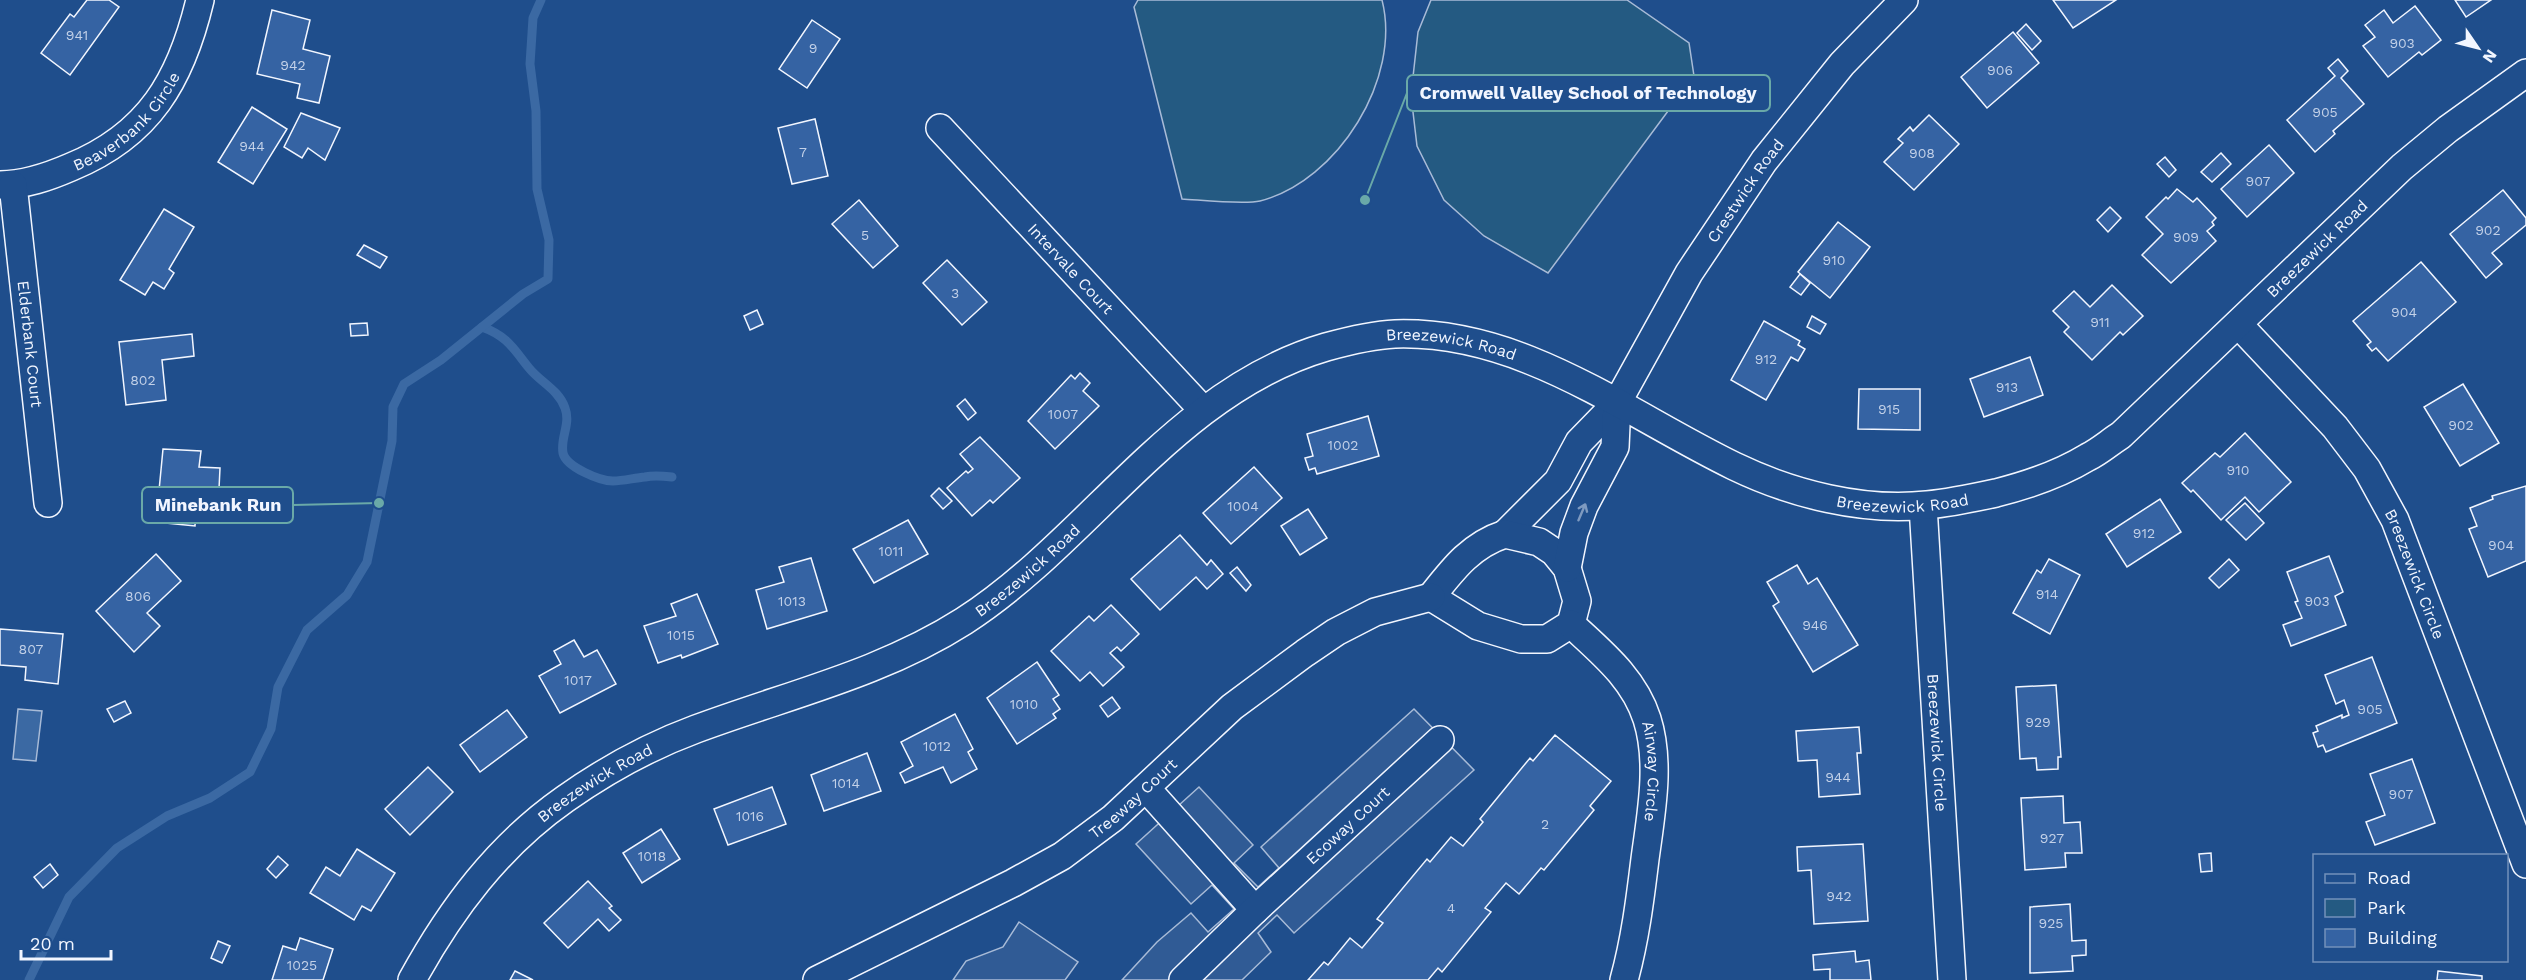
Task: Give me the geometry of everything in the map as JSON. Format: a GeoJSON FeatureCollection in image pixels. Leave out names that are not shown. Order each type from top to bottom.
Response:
{"type":"FeatureCollection","features":[{"type":"Feature","properties":{"kind":"street","name":"Beaverbank Circle"},"geometry":{"type":"LineString","coordinates":[[7,185],[42,178],[92,159],[140,124],[159,102],[173,79],[185,53],[200,0]]}},
{"type":"Feature","properties":{"kind":"street","name":"Crestwick Road"},"geometry":{"type":"LineString","coordinates":[[1505,534],[1558,481],[1579,442],[1617,403],[1689,273],[1764,161],[1842,64],[1904,0]]}},
{"type":"Feature","properties":{"kind":"street","name":"Breezewick Road"},"geometry":{"type":"LineString","coordinates":[[412,980],[457,905],[520,835],[561,801],[644,751],[697,729],[888,663],[964,621],[1027,572],[1203,410],[1268,369],[1305,354],[1349,341],[1391,334],[1437,335],[1488,345],[1531,360],[1735,466],[1767,480],[1836,500],[1881,506],[1923,506],[2017,488],[2056,474],[2087,458],[2121,435],[2402,167],[2448,129],[2526,73]]}},
{"type":"Feature","properties":{"kind":"street","name":"Intervale Court"},"geometry":{"type":"LineString","coordinates":[[940,128],[1203,410]]}},
{"type":"Feature","properties":{"kind":"street","name":"Elderbank Court"},"geometry":{"type":"LineString","coordinates":[[7,185],[48,503]]}},
{"type":"Feature","properties":{"kind":"street","name":"Breezewick Circle"},"geometry":{"type":"LineString","coordinates":[[2238,324],[2335,427],[2367,469],[2389,510],[2526,864]]}},
{"type":"Feature","properties":{"kind":"street","name":"Crestwick Road"},"geometry":{"type":"LineString","coordinates":[[1567,568],[1580,515],[1615,447],[1617,403]]}},
{"type":"Feature","properties":{"kind":"street","name":"Breezewick Circle"},"geometry":{"type":"LineString","coordinates":[[1923,506],[1952,980]]}},
{"type":"Feature","properties":{"kind":"street"},"geometry":{"type":"LineString","coordinates":[[1505,534],[1539,542],[1554,552],[1567,568],[1577,601],[1571,624],[1547,639],[1521,639],[1478,626],[1431,597],[1452,570],[1468,555],[1486,540],[1505,534]]}},
{"type":"Feature","properties":{"kind":"street","name":"Treeway Court"},"geometry":{"type":"LineString","coordinates":[[816,980],[1013,883],[1062,856],[1113,819],[1232,707],[1336,632],[1375,612],[1431,597]]}},
{"type":"Feature","properties":{"kind":"street","name":"Airway Circle"},"geometry":{"type":"LineString","coordinates":[[1571,624],[1609,658],[1629,683],[1647,718],[1653,753],[1653,801],[1635,940],[1624,980]]}},
{"type":"Feature","properties":{"kind":"street","name":"Ecoway Court"},"geometry":{"type":"LineString","coordinates":[[1183,980],[1255,910],[1440,740]]}},
{"type":"Feature","properties":{"kind":"street"},"geometry":{"type":"LineString","coordinates":[[1146,788],[1255,910]]}},
{"type":"Feature","properties":{"kind":"green space"},"geometry":{"type":"Polygon","coordinates":[[[1138,0],[1382,0],[1386,30],[1382,62],[1373,93],[1358,122],[1338,149],[1315,172],[1288,190],[1253,202],[1182,199],[1134,7],[1138,0]]]}},
{"type":"Feature","properties":{"kind":"green space"},"geometry":{"type":"Polygon","coordinates":[[[1431,0],[1627,0],[1689,43],[1694,76],[1548,273],[1484,236],[1444,200],[1417,146],[1411,95],[1418,32],[1431,0]]]}},
{"type":"Feature","properties":{"kind":"shaded area"},"geometry":{"type":"Polygon","coordinates":[[[18,709],[42,711],[36,761],[13,759],[18,709]]]}},
{"type":"Feature","properties":{"kind":"shaded area"},"geometry":{"type":"Polygon","coordinates":[[[1414,709],[1474,770],[1294,933],[1277,915],[1258,933],[1271,952],[1242,980],[1122,980],[1157,942],[1191,913],[1208,932],[1234,909],[1212,885],[1191,904],[1136,844],[1199,787],[1253,845],[1234,863],[1258,887],[1279,868],[1261,847],[1414,709]]]}},
{"type":"Feature","properties":{"kind":"shaded area"},"geometry":{"type":"Polygon","coordinates":[[[1019,922],[1078,962],[1065,980],[953,980],[966,961],[1003,947],[1019,922]]]}},
{"type":"Feature","properties":{"kind":"building"},"geometry":{"type":"Polygon","coordinates":[[[87,0],[109,0],[119,7],[70,75],[41,53],[70,14],[74,17],[87,0]]]}},
{"type":"Feature","properties":{"kind":"building"},"geometry":{"type":"Polygon","coordinates":[[[2053,0],[2116,0],[2073,28],[2053,0]]]}},
{"type":"Feature","properties":{"kind":"building"},"geometry":{"type":"Polygon","coordinates":[[[2455,0],[2491,0],[2466,17],[2455,0]]]}},
{"type":"Feature","properties":{"kind":"building"},"geometry":{"type":"Polygon","coordinates":[[[2415,6],[2441,40],[2422,55],[2419,52],[2388,77],[2363,46],[2375,37],[2365,25],[2384,10],[2393,23],[2415,6]]]}},
{"type":"Feature","properties":{"kind":"building"},"geometry":{"type":"Polygon","coordinates":[[[272,10],[310,20],[303,49],[330,56],[319,103],[297,98],[300,84],[257,74],[272,10]]]}},
{"type":"Feature","properties":{"kind":"building"},"geometry":{"type":"Polygon","coordinates":[[[812,20],[840,39],[807,88],[779,69],[812,20]]]}},
{"type":"Feature","properties":{"kind":"building"},"geometry":{"type":"Polygon","coordinates":[[[2026,24],[2041,41],[2032,50],[2017,33],[2026,24]]]}},
{"type":"Feature","properties":{"kind":"building"},"geometry":{"type":"Polygon","coordinates":[[[2013,32],[2039,63],[1987,108],[1961,77],[2013,32]]]}},
{"type":"Feature","properties":{"kind":"building"},"geometry":{"type":"Polygon","coordinates":[[[2338,59],[2348,71],[2341,78],[2364,104],[2333,131],[2335,134],[2315,152],[2287,120],[2335,76],[2328,68],[2338,59]]]}},
{"type":"Feature","properties":{"kind":"building"},"geometry":{"type":"Polygon","coordinates":[[[252,107],[287,129],[253,184],[218,162],[252,107]]]}},
{"type":"Feature","properties":{"kind":"building"},"geometry":{"type":"Polygon","coordinates":[[[301,113],[340,128],[325,160],[308,148],[302,158],[284,147],[301,113]]]}},
{"type":"Feature","properties":{"kind":"building"},"geometry":{"type":"Polygon","coordinates":[[[1929,115],[1959,144],[1914,190],[1884,162],[1903,143],[1898,139],[1910,127],[1913,131],[1929,115]]]}},
{"type":"Feature","properties":{"kind":"building"},"geometry":{"type":"Polygon","coordinates":[[[815,119],[828,176],[792,184],[778,128],[815,119]]]}},
{"type":"Feature","properties":{"kind":"building"},"geometry":{"type":"Polygon","coordinates":[[[2269,145],[2294,173],[2247,217],[2221,189],[2269,145]]]}},
{"type":"Feature","properties":{"kind":"building"},"geometry":{"type":"Polygon","coordinates":[[[2221,153],[2231,164],[2212,182],[2201,172],[2221,153]]]}},
{"type":"Feature","properties":{"kind":"building"},"geometry":{"type":"Polygon","coordinates":[[[2165,157],[2176,170],[2169,177],[2157,164],[2165,157]]]}},
{"type":"Feature","properties":{"kind":"building"},"geometry":{"type":"Polygon","coordinates":[[[2177,189],[2193,202],[2197,198],[2216,218],[2212,222],[2214,225],[2207,231],[2216,241],[2171,283],[2142,255],[2163,234],[2146,217],[2177,189]]]}},
{"type":"Feature","properties":{"kind":"building"},"geometry":{"type":"Polygon","coordinates":[[[2503,190],[2526,218],[2526,225],[2492,253],[2502,264],[2486,278],[2450,234],[2503,190]]]}},
{"type":"Feature","properties":{"kind":"building"},"geometry":{"type":"Polygon","coordinates":[[[859,200],[898,246],[873,268],[832,224],[859,200]]]}},
{"type":"Feature","properties":{"kind":"building"},"geometry":{"type":"Polygon","coordinates":[[[2110,207],[2121,218],[2108,232],[2097,220],[2110,207]]]}},
{"type":"Feature","properties":{"kind":"building"},"geometry":{"type":"Polygon","coordinates":[[[164,209],[194,227],[169,269],[174,273],[164,289],[153,282],[145,295],[120,280],[164,209]]]}},
{"type":"Feature","properties":{"kind":"building"},"geometry":{"type":"Polygon","coordinates":[[[1838,222],[1870,247],[1830,298],[1798,272],[1838,222]]]}},
{"type":"Feature","properties":{"kind":"building"},"geometry":{"type":"Polygon","coordinates":[[[364,245],[387,257],[380,268],[357,255],[364,245]]]}},
{"type":"Feature","properties":{"kind":"building"},"geometry":{"type":"Polygon","coordinates":[[[947,260],[987,302],[962,325],[923,283],[947,260]]]}},
{"type":"Feature","properties":{"kind":"building"},"geometry":{"type":"Polygon","coordinates":[[[2421,262],[2456,302],[2388,361],[2376,348],[2372,351],[2367,345],[2371,342],[2353,321],[2421,262]]]}},
{"type":"Feature","properties":{"kind":"building"},"geometry":{"type":"Polygon","coordinates":[[[1800,274],[1810,283],[1801,295],[1790,287],[1800,274]]]}},
{"type":"Feature","properties":{"kind":"building"},"geometry":{"type":"Polygon","coordinates":[[[2112,285],[2143,316],[2123,335],[2120,332],[2092,360],[2064,332],[2069,327],[2053,311],[2074,291],[2090,307],[2112,285]]]}},
{"type":"Feature","properties":{"kind":"building"},"geometry":{"type":"Polygon","coordinates":[[[757,310],[763,324],[750,330],[744,316],[757,310]]]}},
{"type":"Feature","properties":{"kind":"building"},"geometry":{"type":"Polygon","coordinates":[[[1812,316],[1826,324],[1820,334],[1807,327],[1812,316]]]}},
{"type":"Feature","properties":{"kind":"building"},"geometry":{"type":"Polygon","coordinates":[[[1764,321],[1800,341],[1798,345],[1805,349],[1798,361],[1791,357],[1766,400],[1731,380],[1764,321]]]}},
{"type":"Feature","properties":{"kind":"building"},"geometry":{"type":"Polygon","coordinates":[[[367,323],[368,335],[351,336],[350,324],[367,323]]]}},
{"type":"Feature","properties":{"kind":"building"},"geometry":{"type":"Polygon","coordinates":[[[192,334],[194,356],[162,360],[166,400],[126,405],[119,342],[192,334]]]}},
{"type":"Feature","properties":{"kind":"building"},"geometry":{"type":"Polygon","coordinates":[[[2030,357],[2043,395],[1984,417],[1970,379],[2030,357]]]}},
{"type":"Feature","properties":{"kind":"building"},"geometry":{"type":"Polygon","coordinates":[[[1080,373],[1090,383],[1083,391],[1099,406],[1055,449],[1028,421],[1071,375],[1075,379],[1080,373]]]}},
{"type":"Feature","properties":{"kind":"building"},"geometry":{"type":"Polygon","coordinates":[[[2463,384],[2499,443],[2460,466],[2424,407],[2463,384]]]}},
{"type":"Feature","properties":{"kind":"building"},"geometry":{"type":"Polygon","coordinates":[[[1859,389],[1920,389],[1920,430],[1858,429],[1859,389]]]}},
{"type":"Feature","properties":{"kind":"building"},"geometry":{"type":"Polygon","coordinates":[[[965,399],[976,413],[968,420],[957,406],[965,399]]]}},
{"type":"Feature","properties":{"kind":"building"},"geometry":{"type":"Polygon","coordinates":[[[1368,416],[1379,456],[1317,474],[1315,468],[1309,470],[1305,458],[1313,456],[1307,434],[1368,416]]]}},
{"type":"Feature","properties":{"kind":"building"},"geometry":{"type":"Polygon","coordinates":[[[2245,433],[2291,482],[2259,512],[2245,497],[2221,520],[2193,490],[2191,492],[2182,483],[2215,453],[2220,457],[2245,433]]]}},
{"type":"Feature","properties":{"kind":"building"},"geometry":{"type":"Polygon","coordinates":[[[980,437],[1020,478],[993,503],[990,500],[972,516],[947,488],[966,471],[968,473],[973,469],[960,454],[980,437]]]}},
{"type":"Feature","properties":{"kind":"building"},"geometry":{"type":"Polygon","coordinates":[[[163,449],[201,451],[199,467],[220,468],[219,489],[197,487],[195,526],[156,522],[163,449]]]}},
{"type":"Feature","properties":{"kind":"building"},"geometry":{"type":"Polygon","coordinates":[[[1254,467],[1282,498],[1231,544],[1203,513],[1254,467]]]}},
{"type":"Feature","properties":{"kind":"building"},"geometry":{"type":"Polygon","coordinates":[[[2526,486],[2526,561],[2488,577],[2469,529],[2477,526],[2470,508],[2493,499],[2492,496],[2526,486]]]}},
{"type":"Feature","properties":{"kind":"building"},"geometry":{"type":"Polygon","coordinates":[[[939,488],[952,501],[943,509],[931,496],[939,488]]]}},
{"type":"Feature","properties":{"kind":"building"},"geometry":{"type":"Polygon","coordinates":[[[2160,499],[2181,532],[2127,567],[2106,534],[2160,499]]]}},
{"type":"Feature","properties":{"kind":"building"},"geometry":{"type":"Polygon","coordinates":[[[2245,503],[2264,523],[2246,540],[2226,520],[2245,503]]]}},
{"type":"Feature","properties":{"kind":"building"},"geometry":{"type":"Polygon","coordinates":[[[1308,509],[1327,538],[1300,555],[1281,526],[1308,509]]]}},
{"type":"Feature","properties":{"kind":"building"},"geometry":{"type":"Polygon","coordinates":[[[908,520],[928,554],[874,583],[853,549],[908,520]]]}},
{"type":"Feature","properties":{"kind":"building"},"geometry":{"type":"Polygon","coordinates":[[[1180,535],[1207,565],[1211,560],[1223,574],[1207,589],[1196,577],[1160,610],[1131,579],[1180,535]]]}},
{"type":"Feature","properties":{"kind":"building"},"geometry":{"type":"Polygon","coordinates":[[[156,554],[181,581],[147,613],[160,626],[134,652],[96,611],[156,554]]]}},
{"type":"Feature","properties":{"kind":"building"},"geometry":{"type":"Polygon","coordinates":[[[2329,556],[2343,592],[2335,596],[2346,625],[2291,646],[2283,625],[2302,618],[2287,572],[2329,556]]]}},
{"type":"Feature","properties":{"kind":"building"},"geometry":{"type":"Polygon","coordinates":[[[811,558],[827,611],[767,629],[756,590],[784,582],[779,567],[811,558]]]}},
{"type":"Feature","properties":{"kind":"building"},"geometry":{"type":"Polygon","coordinates":[[[2049,559],[2080,575],[2050,634],[2013,613],[2037,570],[2041,573],[2049,559]]]}},
{"type":"Feature","properties":{"kind":"building"},"geometry":{"type":"Polygon","coordinates":[[[2229,559],[2239,570],[2219,588],[2209,578],[2229,559]]]}},
{"type":"Feature","properties":{"kind":"building"},"geometry":{"type":"Polygon","coordinates":[[[1797,565],[1808,584],[1817,578],[1858,645],[1813,672],[1773,606],[1779,602],[1767,582],[1797,565]]]}},
{"type":"Feature","properties":{"kind":"building"},"geometry":{"type":"Polygon","coordinates":[[[1237,567],[1251,585],[1246,591],[1230,573],[1237,567]]]}},
{"type":"Feature","properties":{"kind":"building"},"geometry":{"type":"Polygon","coordinates":[[[697,594],[718,644],[682,658],[681,655],[658,663],[644,626],[676,616],[671,604],[697,594]]]}},
{"type":"Feature","properties":{"kind":"building"},"geometry":{"type":"Polygon","coordinates":[[[1111,605],[1139,634],[1121,651],[1117,647],[1110,653],[1124,667],[1103,686],[1090,672],[1080,681],[1051,651],[1089,616],[1094,621],[1111,605]]]}},
{"type":"Feature","properties":{"kind":"building"},"geometry":{"type":"Polygon","coordinates":[[[0,629],[63,634],[58,684],[25,680],[26,667],[0,665],[0,629]]]}},
{"type":"Feature","properties":{"kind":"building"},"geometry":{"type":"Polygon","coordinates":[[[574,640],[584,657],[597,650],[616,684],[560,713],[539,676],[561,664],[554,651],[574,640]]]}},
{"type":"Feature","properties":{"kind":"building"},"geometry":{"type":"Polygon","coordinates":[[[2372,657],[2397,723],[2326,752],[2323,745],[2318,747],[2313,733],[2318,731],[2316,726],[2342,715],[2342,718],[2349,715],[2344,700],[2336,704],[2325,675],[2372,657]]]}},
{"type":"Feature","properties":{"kind":"building"},"geometry":{"type":"Polygon","coordinates":[[[1037,662],[1059,695],[1053,699],[1060,709],[1053,714],[1056,718],[1017,744],[987,698],[1037,662]]]}},
{"type":"Feature","properties":{"kind":"building"},"geometry":{"type":"Polygon","coordinates":[[[2056,685],[2061,757],[2058,757],[2058,769],[2037,770],[2036,758],[2020,759],[2016,687],[2056,685]]]}},
{"type":"Feature","properties":{"kind":"building"},"geometry":{"type":"Polygon","coordinates":[[[1112,697],[1120,708],[1108,717],[1100,706],[1112,697]]]}},
{"type":"Feature","properties":{"kind":"building"},"geometry":{"type":"Polygon","coordinates":[[[125,701],[131,713],[114,722],[107,709],[125,701]]]}},
{"type":"Feature","properties":{"kind":"building"},"geometry":{"type":"Polygon","coordinates":[[[507,710],[527,737],[480,772],[460,745],[507,710]]]}},
{"type":"Feature","properties":{"kind":"building"},"geometry":{"type":"Polygon","coordinates":[[[955,714],[973,749],[968,752],[977,769],[951,783],[943,767],[905,783],[900,773],[913,766],[901,742],[955,714]]]}},
{"type":"Feature","properties":{"kind":"building"},"geometry":{"type":"Polygon","coordinates":[[[1859,727],[1861,753],[1857,753],[1860,794],[1819,797],[1817,760],[1798,761],[1796,731],[1859,727]]]}},
{"type":"Feature","properties":{"kind":"building"},"geometry":{"type":"Polygon","coordinates":[[[1555,735],[1611,781],[1590,806],[1594,810],[1544,870],[1541,868],[1519,894],[1506,883],[1485,908],[1491,912],[1442,972],[1438,968],[1428,980],[1308,980],[1324,962],[1328,965],[1350,938],[1362,948],[1383,923],[1377,919],[1427,859],[1430,862],[1451,837],[1463,846],[1483,822],[1480,819],[1530,758],[1533,761],[1555,735]]]}},
{"type":"Feature","properties":{"kind":"building"},"geometry":{"type":"Polygon","coordinates":[[[867,753],[881,791],[824,811],[811,775],[867,753]]]}},
{"type":"Feature","properties":{"kind":"building"},"geometry":{"type":"Polygon","coordinates":[[[2412,759],[2435,823],[2375,845],[2366,822],[2385,815],[2370,774],[2412,759]]]}},
{"type":"Feature","properties":{"kind":"building"},"geometry":{"type":"Polygon","coordinates":[[[428,767],[453,792],[410,835],[385,809],[428,767]]]}},
{"type":"Feature","properties":{"kind":"building"},"geometry":{"type":"Polygon","coordinates":[[[772,787],[786,824],[728,845],[714,809],[772,787]]]}},
{"type":"Feature","properties":{"kind":"building"},"geometry":{"type":"Polygon","coordinates":[[[2063,796],[2064,823],[2080,822],[2082,853],[2065,853],[2066,867],[2025,870],[2021,798],[2063,796]]]}},
{"type":"Feature","properties":{"kind":"building"},"geometry":{"type":"Polygon","coordinates":[[[661,829],[680,859],[642,883],[623,853],[661,829]]]}},
{"type":"Feature","properties":{"kind":"building"},"geometry":{"type":"Polygon","coordinates":[[[1863,844],[1868,921],[1814,924],[1811,870],[1798,871],[1797,847],[1863,844]]]}},
{"type":"Feature","properties":{"kind":"building"},"geometry":{"type":"Polygon","coordinates":[[[357,849],[395,873],[371,911],[362,906],[354,920],[310,893],[326,867],[340,876],[357,849]]]}},
{"type":"Feature","properties":{"kind":"building"},"geometry":{"type":"Polygon","coordinates":[[[2211,853],[2212,871],[2201,872],[2199,854],[2211,853]]]}},
{"type":"Feature","properties":{"kind":"building"},"geometry":{"type":"Polygon","coordinates":[[[278,856],[288,865],[276,878],[267,869],[278,856]]]}},
{"type":"Feature","properties":{"kind":"building"},"geometry":{"type":"Polygon","coordinates":[[[50,864],[58,875],[43,888],[34,877],[50,864]]]}},
{"type":"Feature","properties":{"kind":"building"},"geometry":{"type":"Polygon","coordinates":[[[588,881],[612,906],[609,908],[621,920],[609,931],[598,919],[568,948],[544,923],[588,881]]]}},
{"type":"Feature","properties":{"kind":"building"},"geometry":{"type":"Polygon","coordinates":[[[2070,904],[2072,941],[2086,940],[2086,955],[2072,956],[2073,971],[2030,973],[2030,907],[2070,904]]]}},
{"type":"Feature","properties":{"kind":"building"},"geometry":{"type":"Polygon","coordinates":[[[300,938],[333,949],[323,980],[272,980],[283,946],[296,950],[300,938]]]}},
{"type":"Feature","properties":{"kind":"building"},"geometry":{"type":"Polygon","coordinates":[[[218,941],[230,946],[222,963],[211,958],[218,941]]]}},
{"type":"Feature","properties":{"kind":"building"},"geometry":{"type":"Polygon","coordinates":[[[1855,951],[1856,962],[1869,960],[1871,980],[1830,980],[1830,969],[1814,970],[1813,955],[1855,951]]]}},
{"type":"Feature","properties":{"kind":"building"},"geometry":{"type":"Polygon","coordinates":[[[515,971],[533,980],[510,980],[515,971]]]}},
{"type":"Feature","properties":{"kind":"building"},"geometry":{"type":"Polygon","coordinates":[[[2438,971],[2482,976],[2482,980],[2437,980],[2438,971]]]}},
{"type":"Feature","properties":{"kind":"waterway"},"geometry":{"type":"LineString","coordinates":[[29,980],[69,897],[117,848],[167,816],[210,798],[250,772],[271,729],[278,687],[307,630],[347,595],[367,562],[392,441],[393,407],[404,384],[441,360],[523,294],[548,279],[549,240],[537,189],[536,111],[530,64],[533,18],[541,0]]}},
{"type":"Feature","properties":{"kind":"waterway"},"geometry":{"type":"LineString","coordinates":[[482,327],[498,334],[509,343],[533,373],[554,391],[562,402],[567,414],[562,447],[565,458],[570,463],[592,476],[613,481],[652,476],[672,477]]}},
{"type":"Feature","properties":{"kind":"place","name":"Cromwell Valley School of Technology"},"geometry":{"type":"Point","coordinates":[1365,200]}},
{"type":"Feature","properties":{"kind":"place","name":"Minebank Run"},"geometry":{"type":"Point","coordinates":[379,503]}}]}
